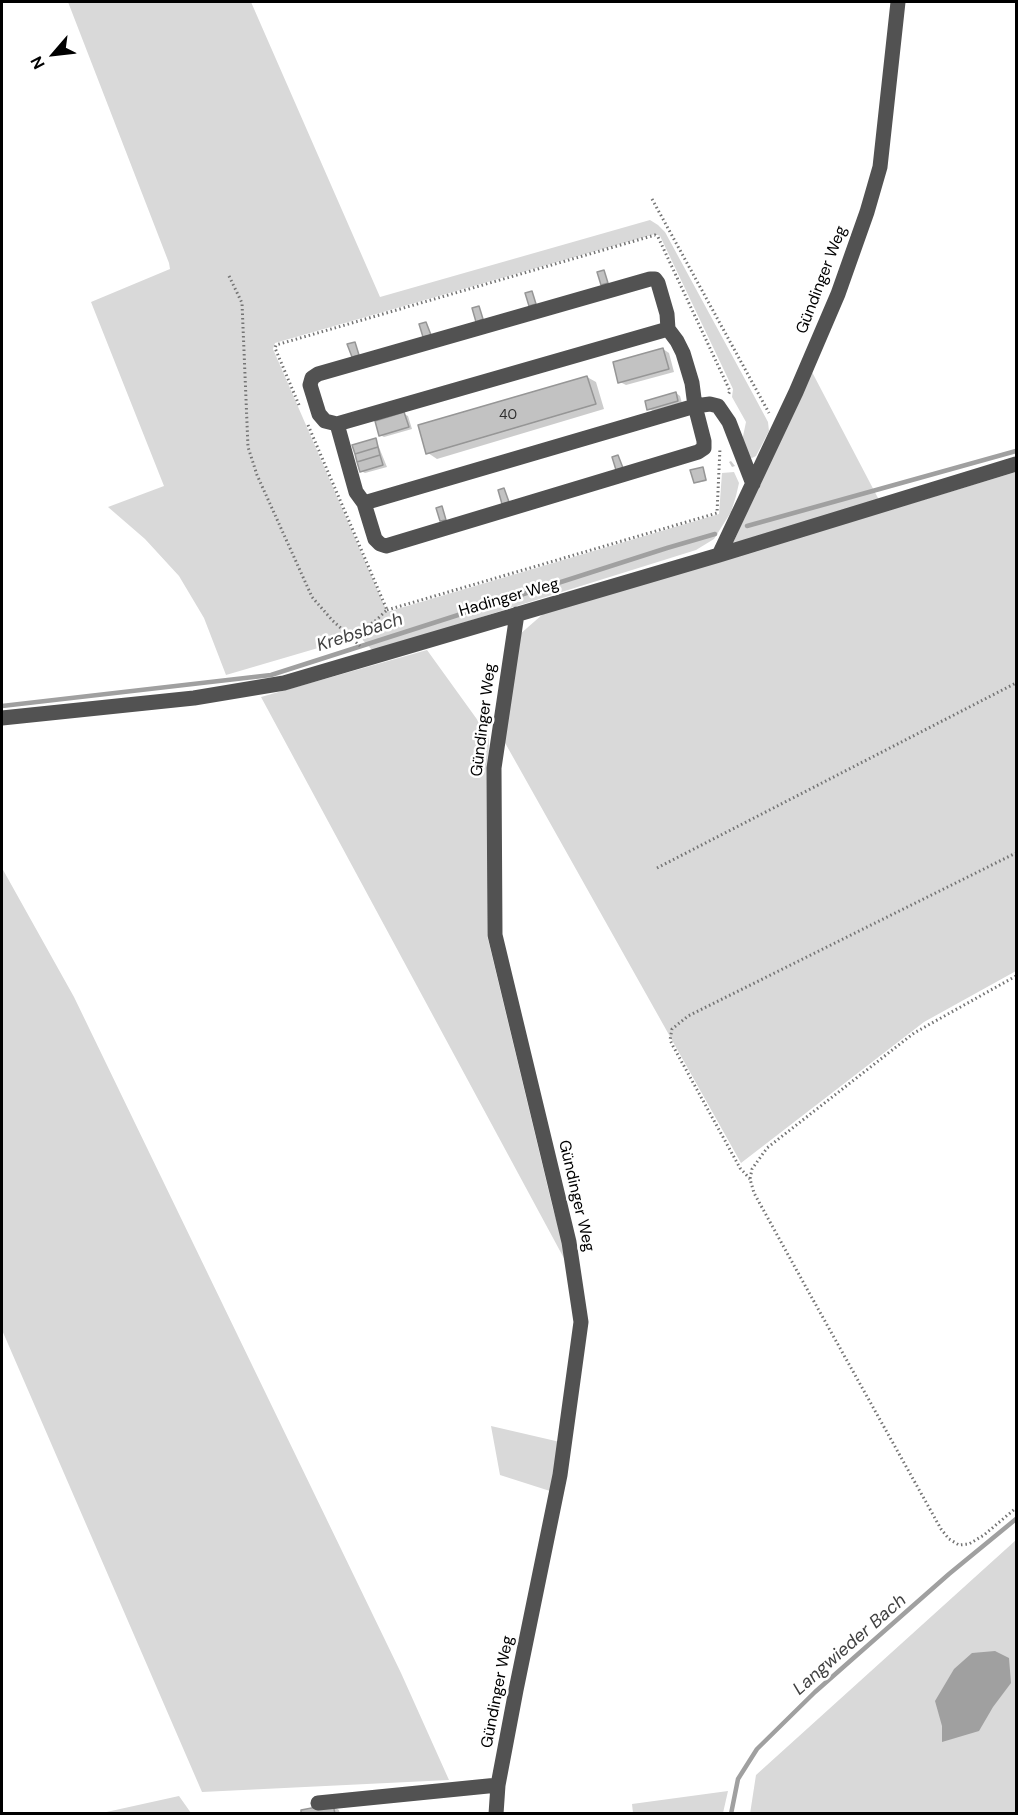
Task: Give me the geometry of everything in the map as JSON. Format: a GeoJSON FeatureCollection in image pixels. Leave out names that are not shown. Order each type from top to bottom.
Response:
{"type":"FeatureCollection","features":[{"type":"Feature","properties":{"kind":"street","name":"Gündinger Weg"},"geometry":{"type":"LineString","coordinates":[[719,555],[778,431],[838,294],[871,201],[880,167],[898,2]]}},
{"type":"Feature","properties":{"kind":"street"},"geometry":{"type":"LineString","coordinates":[[337,424],[356,492],[364,503],[375,539],[386,546],[699,452],[704,448],[692,383],[682,353],[668,329],[667,314],[658,283],[655,279],[650,279],[312,378],[310,385],[319,414],[325,421],[337,424],[668,329]]}},
{"type":"Feature","properties":{"kind":"street"},"geometry":{"type":"LineString","coordinates":[[364,503],[695,406],[710,404],[718,406],[729,422],[753,484]]}},
{"type":"Feature","properties":{"kind":"street","name":"Hadinger Weg"},"geometry":{"type":"LineString","coordinates":[[2,718],[194,698],[284,683],[719,555],[1017,464]]}},
{"type":"Feature","properties":{"kind":"street","name":"Gündinger Weg"},"geometry":{"type":"LineString","coordinates":[[496,1814],[498,1785],[560,1475],[581,1322],[569,1242],[495,935],[494,768],[516,614]]}},
{"type":"Feature","properties":{"kind":"street"},"geometry":{"type":"LineString","coordinates":[[318,1803],[498,1785]]}},
{"type":"Feature","properties":{"kind":"path"},"geometry":{"type":"LineString","coordinates":[[652,200],[778,431]]}},
{"type":"Feature","properties":{"kind":"path"},"geometry":{"type":"LineString","coordinates":[[303,414],[275,348],[276,345],[655,236],[658,237],[730,391],[720,409]]}},
{"type":"Feature","properties":{"kind":"path"},"geometry":{"type":"LineString","coordinates":[[229,276],[242,303],[248,447],[257,475],[312,597],[351,638],[387,610],[717,513],[720,451],[718,441]]}},
{"type":"Feature","properties":{"kind":"path"},"geometry":{"type":"LineString","coordinates":[[308,424],[387,610]]}},
{"type":"Feature","properties":{"kind":"path"},"geometry":{"type":"LineString","coordinates":[[657,868],[1017,683]]}},
{"type":"Feature","properties":{"kind":"path"},"geometry":{"type":"LineString","coordinates":[[1017,853],[687,1016],[672,1029],[670,1040],[740,1168],[750,1179],[754,1193],[807,1289],[949,1539],[959,1545],[969,1544],[1017,1508]]}},
{"type":"Feature","properties":{"kind":"path"},"geometry":{"type":"LineString","coordinates":[[750,1179],[752,1169],[766,1148],[914,1033],[1017,976]]}},
{"type":"Feature","properties":{"kind":"shaded area"},"geometry":{"type":"Polygon","coordinates":[[[68,2],[251,2],[380,297],[650,220],[665,232],[768,422],[769,431],[756,456],[752,458],[747,456],[741,446],[746,422],[732,397],[733,389],[660,236],[655,234],[275,343],[273,349],[387,612],[719,514],[722,473],[734,472],[739,483],[736,496],[731,512],[714,539],[696,550],[373,651],[359,636],[226,675],[204,618],[179,576],[145,539],[108,507],[164,486],[91,302],[170,269],[68,2]]]}},
{"type":"Feature","properties":{"kind":"shaded area"},"geometry":{"type":"Polygon","coordinates":[[[812,372],[879,500],[732,545],[812,372]]]}},
{"type":"Feature","properties":{"kind":"shaded area"},"geometry":{"type":"Polygon","coordinates":[[[1016,472],[1016,971],[924,1022],[741,1163],[504,741],[519,635],[543,614],[1016,472]]]}},
{"type":"Feature","properties":{"kind":"shaded area"},"geometry":{"type":"Polygon","coordinates":[[[427,650],[489,736],[487,935],[553,1209],[573,1275],[261,697],[427,650]]]}},
{"type":"Feature","properties":{"kind":"shaded area"},"geometry":{"type":"Polygon","coordinates":[[[2,868],[74,997],[401,1673],[449,1780],[202,1792],[2,1330],[2,868]]]}},
{"type":"Feature","properties":{"kind":"shaded area"},"geometry":{"type":"Polygon","coordinates":[[[491,1426],[560,1442],[550,1491],[500,1475],[491,1426]]]}},
{"type":"Feature","properties":{"kind":"shaded area"},"geometry":{"type":"Polygon","coordinates":[[[1016,1540],[1016,1813],[750,1814],[756,1775],[1016,1540]]]}},
{"type":"Feature","properties":{"kind":"shaded area"},"geometry":{"type":"Polygon","coordinates":[[[995,1651],[1009,1658],[1011,1683],[979,1731],[942,1742],[942,1726],[935,1701],[954,1669],[972,1653],[995,1651]]]}},
{"type":"Feature","properties":{"kind":"shaded area"},"geometry":{"type":"Polygon","coordinates":[[[728,1791],[723,1813],[633,1813],[632,1804],[728,1791]]]}},
{"type":"Feature","properties":{"kind":"shaded area"},"geometry":{"type":"Polygon","coordinates":[[[179,1796],[191,1813],[102,1813],[179,1796]]]}},
{"type":"Feature","properties":{"kind":"building"},"geometry":{"type":"Polygon","coordinates":[[[604,270],[608,283],[601,285],[597,272],[604,270]]]}},
{"type":"Feature","properties":{"kind":"building"},"geometry":{"type":"Polygon","coordinates":[[[532,291],[536,304],[529,306],[525,293],[532,291]]]}},
{"type":"Feature","properties":{"kind":"building"},"geometry":{"type":"Polygon","coordinates":[[[479,306],[483,319],[476,322],[472,308],[479,306]]]}},
{"type":"Feature","properties":{"kind":"building"},"geometry":{"type":"Polygon","coordinates":[[[426,322],[431,335],[423,337],[419,324],[426,322]]]}},
{"type":"Feature","properties":{"kind":"building"},"geometry":{"type":"Polygon","coordinates":[[[355,342],[359,355],[352,357],[347,344],[355,342]]]}},
{"type":"Feature","properties":{"kind":"building"},"geometry":{"type":"Polygon","coordinates":[[[663,348],[669,369],[618,383],[613,362],[663,348]]]}},
{"type":"Feature","properties":{"kind":"building"},"geometry":{"type":"Polygon","coordinates":[[[587,376],[596,404],[426,454],[418,425],[587,376]]]}},
{"type":"Feature","properties":{"kind":"building"},"geometry":{"type":"Polygon","coordinates":[[[676,392],[678,401],[647,410],[645,401],[676,392]]]}},
{"type":"Feature","properties":{"kind":"building"},"geometry":{"type":"Polygon","coordinates":[[[404,412],[409,427],[379,436],[375,421],[404,412]]]}},
{"type":"Feature","properties":{"kind":"building"},"geometry":{"type":"Polygon","coordinates":[[[376,438],[378,447],[355,454],[352,445],[376,438]]]}},
{"type":"Feature","properties":{"kind":"building"},"geometry":{"type":"Polygon","coordinates":[[[378,447],[380,455],[357,462],[355,454],[378,447]]]}},
{"type":"Feature","properties":{"kind":"building"},"geometry":{"type":"Polygon","coordinates":[[[380,455],[383,465],[360,472],[357,462],[380,455]]]}},
{"type":"Feature","properties":{"kind":"building"},"geometry":{"type":"Polygon","coordinates":[[[618,455],[623,468],[616,470],[612,457],[618,455]]]}},
{"type":"Feature","properties":{"kind":"building"},"geometry":{"type":"Polygon","coordinates":[[[703,467],[706,480],[694,483],[690,470],[703,467]]]}},
{"type":"Feature","properties":{"kind":"building"},"geometry":{"type":"Polygon","coordinates":[[[504,488],[509,502],[502,504],[498,490],[504,488]]]}},
{"type":"Feature","properties":{"kind":"building"},"geometry":{"type":"Polygon","coordinates":[[[442,506],[446,520],[440,521],[436,508],[442,506]]]}},
{"type":"Feature","properties":{"kind":"building"},"geometry":{"type":"Polygon","coordinates":[[[333,1804],[335,1814],[301,1814],[301,1810],[333,1804]]]}},
{"type":"Feature","properties":{"kind":"waterway"},"geometry":{"type":"LineString","coordinates":[[747,526],[1016,451]]}},
{"type":"Feature","properties":{"kind":"waterway","name":"Krebsbach"},"geometry":{"type":"LineString","coordinates":[[2,706],[271,675],[715,534]]}},
{"type":"Feature","properties":{"kind":"waterway","name":"Langwieder Bach"},"geometry":{"type":"LineString","coordinates":[[731,1814],[738,1779],[757,1749],[815,1692],[949,1574],[1016,1519]]}}]}
